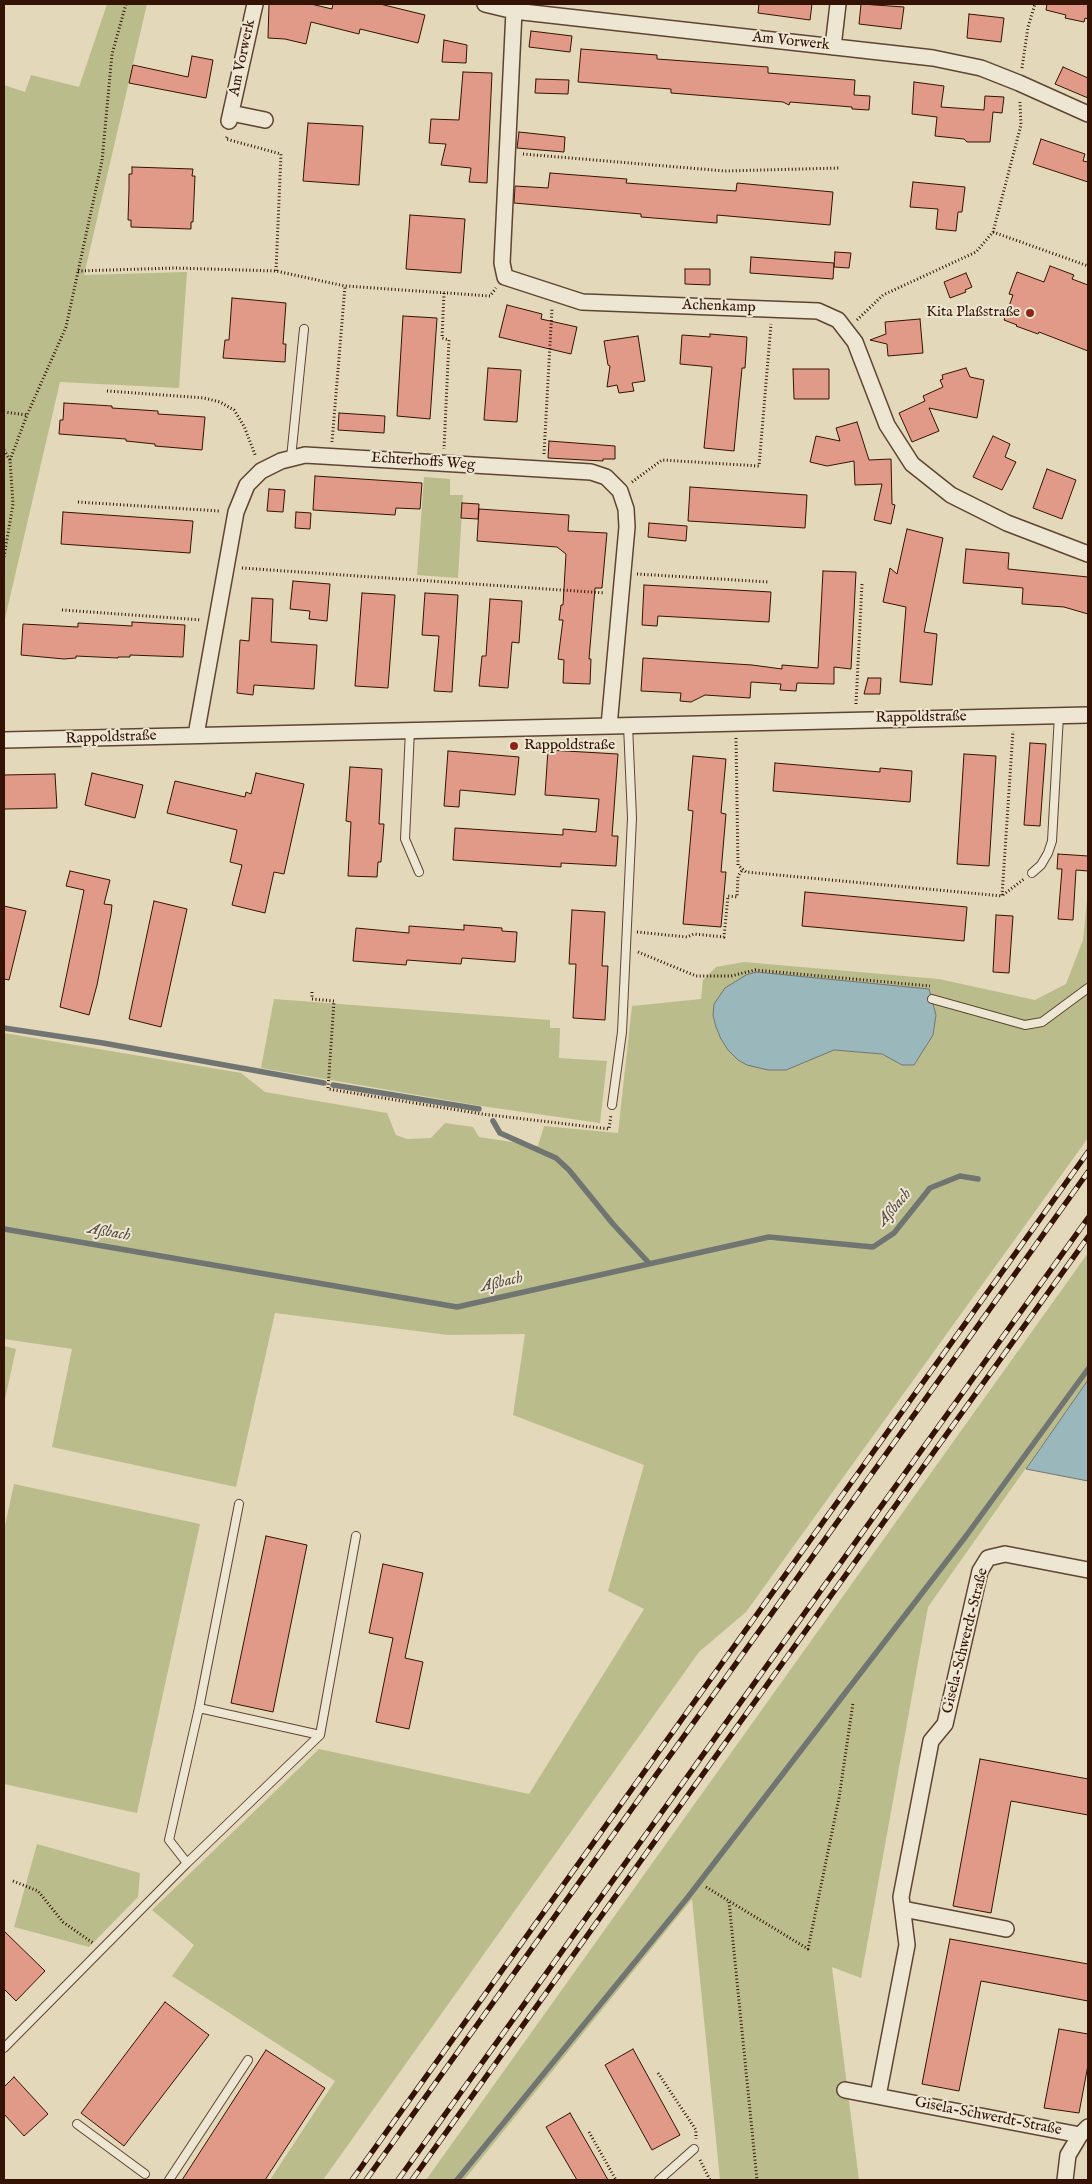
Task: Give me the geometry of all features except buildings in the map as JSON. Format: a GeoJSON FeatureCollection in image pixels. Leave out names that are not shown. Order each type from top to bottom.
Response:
{"type":"FeatureCollection","features":[{"type":"Feature","properties":{"kind":"street","name":"Am Vorwerk"},"geometry":{"type":"LineString","coordinates":[[255,4],[230,117],[265,120]]}},
{"type":"Feature","properties":{"kind":"street","name":"Am Vorwerk"},"geometry":{"type":"LineString","coordinates":[[485,4],[514,11],[933,58],[981,68],[1088,114]]}},
{"type":"Feature","properties":{"kind":"street"},"geometry":{"type":"LineString","coordinates":[[833,47],[838,4]]}},
{"type":"Feature","properties":{"kind":"street"},"geometry":{"type":"LineString","coordinates":[[505,277],[502,263],[514,11]]}},
{"type":"Feature","properties":{"kind":"street","name":"Achenkamp"},"geometry":{"type":"LineString","coordinates":[[505,277],[582,302],[818,311],[838,320],[855,342],[887,425],[912,464],[951,495],[1006,523],[1088,554]]}},
{"type":"Feature","properties":{"kind":"street","name":"Echterhoffs Weg"},"geometry":{"type":"LineString","coordinates":[[196,735],[236,512],[246,485],[261,471],[291,458],[305,455],[331,456],[590,472],[606,477],[620,491]]}},
{"type":"Feature","properties":{"kind":"street"},"geometry":{"type":"LineString","coordinates":[[609,726],[627,527],[626,509],[620,491]]}},
{"type":"Feature","properties":{"kind":"street","name":"Rappoldstraße"},"geometry":{"type":"LineString","coordinates":[[4,740],[1088,715]]}},
{"type":"Feature","properties":{"kind":"street","name":"Gisela-Schwerdt-Straße"},"geometry":{"type":"LineString","coordinates":[[878,2096],[907,1945],[901,1897],[931,1741],[946,1724],[980,1571],[988,1558],[1005,1554],[1088,1570]]}},
{"type":"Feature","properties":{"kind":"street"},"geometry":{"type":"LineString","coordinates":[[903,1910],[1006,1929]]}},
{"type":"Feature","properties":{"kind":"street","name":"Gisela-Schwerdt-Straße"},"geometry":{"type":"LineString","coordinates":[[845,2090],[1084,2131],[1068,2155],[1064,2180]]}},
{"type":"Feature","properties":{"kind":"lane"},"geometry":{"type":"LineString","coordinates":[[291,458],[304,329]]}},
{"type":"Feature","properties":{"kind":"lane"},"geometry":{"type":"LineString","coordinates":[[1032,873],[1041,865],[1048,853],[1052,840],[1058,715]]}},
{"type":"Feature","properties":{"kind":"lane"},"geometry":{"type":"LineString","coordinates":[[612,1105],[622,1032],[632,818],[628,725]]}},
{"type":"Feature","properties":{"kind":"lane"},"geometry":{"type":"LineString","coordinates":[[410,730],[405,839],[418,872]]}},
{"type":"Feature","properties":{"kind":"lane"},"geometry":{"type":"LineString","coordinates":[[932,999],[1025,1025],[1042,1022],[1088,988]]}},
{"type":"Feature","properties":{"kind":"lane"},"geometry":{"type":"LineString","coordinates":[[187,1863],[169,1840],[199,1708],[239,1504]]}},
{"type":"Feature","properties":{"kind":"lane"},"geometry":{"type":"LineString","coordinates":[[4,2048],[187,1863],[320,1735],[356,1536]]}},
{"type":"Feature","properties":{"kind":"lane"},"geometry":{"type":"LineString","coordinates":[[199,1708],[320,1735]]}},
{"type":"Feature","properties":{"kind":"lane"},"geometry":{"type":"LineString","coordinates":[[169,2180],[248,2060]]}},
{"type":"Feature","properties":{"kind":"lane"},"geometry":{"type":"LineString","coordinates":[[77,2124],[145,2174]]}},
{"type":"Feature","properties":{"kind":"lane"},"geometry":{"type":"LineString","coordinates":[[659,2180],[694,2149]]}},
{"type":"Feature","properties":{"kind":"path"},"geometry":{"type":"LineString","coordinates":[[4,557],[13,504],[10,460],[27,415],[66,327],[102,161],[112,54],[126,4]]}},
{"type":"Feature","properties":{"kind":"path"},"geometry":{"type":"LineString","coordinates":[[846,330],[883,295],[976,252],[993,232],[1021,125],[1019,83],[1028,27],[1035,4]]}},
{"type":"Feature","properties":{"kind":"path"},"geometry":{"type":"LineString","coordinates":[[230,117],[226,139],[281,154],[276,271]]}},
{"type":"Feature","properties":{"kind":"path"},"geometry":{"type":"LineString","coordinates":[[507,152],[724,171],[840,168]]}},
{"type":"Feature","properties":{"kind":"path"},"geometry":{"type":"LineString","coordinates":[[993,232],[1088,266]]}},
{"type":"Feature","properties":{"kind":"path"},"geometry":{"type":"LineString","coordinates":[[78,271],[175,268],[276,271],[345,286],[490,296],[505,277]]}},
{"type":"Feature","properties":{"kind":"path"},"geometry":{"type":"LineString","coordinates":[[331,456],[345,286]]}},
{"type":"Feature","properties":{"kind":"path"},"geometry":{"type":"LineString","coordinates":[[543,469],[553,292]]}},
{"type":"Feature","properties":{"kind":"path"},"geometry":{"type":"LineString","coordinates":[[444,293],[442,338],[449,340],[444,464]]}},
{"type":"Feature","properties":{"kind":"path"},"geometry":{"type":"LineString","coordinates":[[620,491],[662,460],[759,466],[772,309]]}},
{"type":"Feature","properties":{"kind":"path"},"geometry":{"type":"LineString","coordinates":[[107,391],[204,398],[220,402],[234,410],[244,426],[261,471]]}},
{"type":"Feature","properties":{"kind":"path"},"geometry":{"type":"LineString","coordinates":[[4,412],[27,415]]}},
{"type":"Feature","properties":{"kind":"path"},"geometry":{"type":"LineString","coordinates":[[4,450],[10,460]]}},
{"type":"Feature","properties":{"kind":"path"},"geometry":{"type":"LineString","coordinates":[[78,502],[236,512]]}},
{"type":"Feature","properties":{"kind":"path"},"geometry":{"type":"LineString","coordinates":[[226,567],[621,594]]}},
{"type":"Feature","properties":{"kind":"path"},"geometry":{"type":"LineString","coordinates":[[623,573],[769,582]]}},
{"type":"Feature","properties":{"kind":"path"},"geometry":{"type":"LineString","coordinates":[[855,720],[862,584]]}},
{"type":"Feature","properties":{"kind":"path"},"geometry":{"type":"LineString","coordinates":[[62,610],[217,621]]}},
{"type":"Feature","properties":{"kind":"path"},"geometry":{"type":"LineString","coordinates":[[1002,896],[1014,716]]}},
{"type":"Feature","properties":{"kind":"path"},"geometry":{"type":"LineString","coordinates":[[736,723],[738,865],[746,872],[1002,896],[1032,873]]}},
{"type":"Feature","properties":{"kind":"path"},"geometry":{"type":"LineString","coordinates":[[627,931],[687,937],[694,934],[724,937],[728,896],[737,897],[738,876],[743,869]]}},
{"type":"Feature","properties":{"kind":"path"},"geometry":{"type":"LineString","coordinates":[[626,947],[696,976],[731,976],[755,970],[928,985],[941,992],[945,1002]]}},
{"type":"Feature","properties":{"kind":"path"},"geometry":{"type":"LineString","coordinates":[[312,992],[312,999],[334,1001],[328,1089],[482,1114],[609,1129],[612,1105]]}},
{"type":"Feature","properties":{"kind":"path"},"geometry":{"type":"LineString","coordinates":[[706,1887],[808,1949],[839,1798],[853,1703]]}},
{"type":"Feature","properties":{"kind":"path"},"geometry":{"type":"LineString","coordinates":[[13,1882],[38,1891],[63,1922],[102,1949]]}},
{"type":"Feature","properties":{"kind":"path"},"geometry":{"type":"LineString","coordinates":[[728,1901],[757,2180]]}},
{"type":"Feature","properties":{"kind":"path"},"geometry":{"type":"LineString","coordinates":[[658,2073],[696,2130],[697,2143],[694,2149],[710,2180]]}},
{"type":"Feature","properties":{"kind":"path"},"geometry":{"type":"LineString","coordinates":[[589,2132],[616,2180]]}},
{"type":"Feature","properties":{"kind":"green space"},"geometry":{"type":"Polygon","coordinates":[[[107,4],[147,4],[84,275],[187,272],[179,388],[60,382],[4,623],[4,85],[25,92],[31,75],[79,87],[107,4]]]}},
{"type":"Feature","properties":{"kind":"green space"},"geometry":{"type":"Polygon","coordinates":[[[424,477],[450,479],[450,495],[463,495],[458,578],[417,575],[424,477]]]}},
{"type":"Feature","properties":{"kind":"green space"},"geometry":{"type":"Polygon","coordinates":[[[1088,891],[1088,1138],[746,1612],[699,1652],[323,2180],[270,2180],[335,2081],[172,1976],[194,1945],[152,1910],[319,1749],[529,1794],[644,1609],[608,1591],[644,1465],[513,1415],[525,1334],[448,1335],[275,1313],[236,1487],[52,1447],[72,1349],[4,1339],[4,1033],[241,1073],[265,1092],[387,1113],[396,1135],[407,1139],[431,1138],[445,1123],[473,1127],[479,1137],[538,1146],[544,1126],[618,1133],[632,1006],[701,999],[703,980],[716,967],[744,962],[939,979],[1035,1000],[1066,984],[1083,940],[1088,891]],[[932,999],[713,1015],[716,1026],[728,1050],[738,1060],[768,1070],[786,1070],[833,1050],[882,1054],[902,1065],[914,1065],[933,1035],[936,1015],[932,999]]]}},
{"type":"Feature","properties":{"kind":"green space"},"geometry":{"type":"Polygon","coordinates":[[[274,999],[550,1020],[550,1028],[560,1028],[559,1058],[607,1061],[600,1123],[481,1106],[261,1068],[274,999]]]}},
{"type":"Feature","properties":{"kind":"green space"},"geometry":{"type":"Polygon","coordinates":[[[1088,1253],[1088,1380],[928,1607],[861,1978],[832,1967],[859,2180],[720,2180],[692,1899],[464,2180],[426,2180],[1088,1253]]]}},
{"type":"Feature","properties":{"kind":"green space"},"geometry":{"type":"Polygon","coordinates":[[[4,1346],[16,1349],[4,1404],[4,1346]]]}},
{"type":"Feature","properties":{"kind":"green space"},"geometry":{"type":"Polygon","coordinates":[[[14,1484],[200,1524],[137,1813],[4,1784],[4,1530],[14,1484]]]}},
{"type":"Feature","properties":{"kind":"green space"},"geometry":{"type":"Polygon","coordinates":[[[37,1844],[140,1873],[138,1897],[89,1947],[14,1927],[37,1844]]]}},
{"type":"Feature","properties":{"kind":"water"},"geometry":{"type":"Polygon","coordinates":[[[756,972],[929,989],[936,1015],[933,1035],[914,1065],[902,1065],[882,1054],[834,1050],[786,1070],[768,1070],[747,1065],[738,1060],[728,1050],[721,1039],[713,1015],[714,1004],[725,988],[746,975],[756,972]]]}},
{"type":"Feature","properties":{"kind":"water"},"geometry":{"type":"Polygon","coordinates":[[[1088,1380],[1088,1481],[1026,1469],[1088,1380]]]}},
{"type":"Feature","properties":{"kind":"waterway"},"geometry":{"type":"LineString","coordinates":[[4,1028],[103,1043],[324,1083]]}},
{"type":"Feature","properties":{"kind":"waterway"},"geometry":{"type":"LineString","coordinates":[[333,1085],[479,1109]]}},
{"type":"Feature","properties":{"kind":"waterway"},"geometry":{"type":"LineString","coordinates":[[493,1121],[500,1133],[556,1158],[569,1170],[613,1224],[649,1263]]}},
{"type":"Feature","properties":{"kind":"waterway","name":"Aßbach"},"geometry":{"type":"LineString","coordinates":[[4,1229],[457,1307],[769,1237],[873,1247],[894,1233],[930,1188],[960,1176],[978,1179]]}},
{"type":"Feature","properties":{"kind":"waterway"},"geometry":{"type":"LineString","coordinates":[[457,2180],[688,1897],[966,1536],[1088,1369]]}},
{"type":"Feature","properties":{"kind":"railway"},"geometry":{"type":"LineString","coordinates":[[352,2180],[1088,1152]]}},
{"type":"Feature","properties":{"kind":"railway"},"geometry":{"type":"LineString","coordinates":[[366,2180],[1088,1172]]}},
{"type":"Feature","properties":{"kind":"railway"},"geometry":{"type":"LineString","coordinates":[[398,2180],[1088,1218]]}},
{"type":"Feature","properties":{"kind":"railway"},"geometry":{"type":"LineString","coordinates":[[412,2180],[1088,1237]]}},
{"type":"Feature","properties":{"kind":"place","name":"Kita Plaßstraße"},"geometry":{"type":"Point","coordinates":[1030,313]}},
{"type":"Feature","properties":{"kind":"place","name":"Rappoldstraße"},"geometry":{"type":"Point","coordinates":[514,746]}}]}
